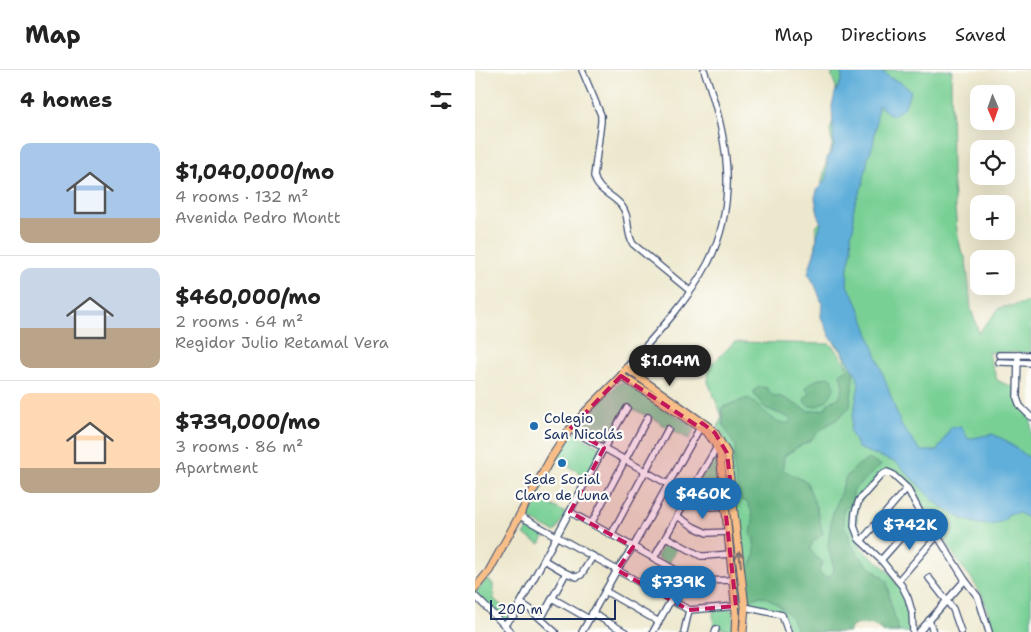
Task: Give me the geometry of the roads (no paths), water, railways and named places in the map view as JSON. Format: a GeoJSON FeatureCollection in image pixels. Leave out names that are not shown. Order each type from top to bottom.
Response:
{"type":"FeatureCollection","features":[{"type":"Feature","properties":{"kind":"main road"},"geometry":{"type":"LineString","coordinates":[[475,588],[489,571],[551,458],[570,429],[621,376],[625,368],[701,425],[720,454],[737,613],[735,632]]}},
{"type":"Feature","properties":{"kind":"main road"},"geometry":{"type":"LineString","coordinates":[[621,376],[715,433],[727,453],[745,607],[743,632]]}},
{"type":"Feature","properties":{"kind":"street"},"geometry":{"type":"LineString","coordinates":[[582,70],[601,115],[595,181],[624,210],[628,222],[628,233],[633,244],[690,291]]}},
{"type":"Feature","properties":{"kind":"street"},"geometry":{"type":"LineString","coordinates":[[625,368],[661,328],[690,291],[705,268],[717,242],[723,221],[728,188],[725,145],[713,95],[704,70]]}},
{"type":"Feature","properties":{"kind":"street"},"geometry":{"type":"LineString","coordinates":[[999,355],[1031,355]]}},
{"type":"Feature","properties":{"kind":"street"},"geometry":{"type":"LineString","coordinates":[[1018,355],[1017,398],[1020,406],[1031,417]]}},
{"type":"Feature","properties":{"kind":"street"},"geometry":{"type":"LineString","coordinates":[[999,362],[1031,363]]}},
{"type":"Feature","properties":{"kind":"street"},"geometry":{"type":"LineString","coordinates":[[504,625],[514,615],[521,603],[627,408]]}},
{"type":"Feature","properties":{"kind":"street"},"geometry":{"type":"LineString","coordinates":[[591,524],[648,417]]}},
{"type":"Feature","properties":{"kind":"street"},"geometry":{"type":"LineString","coordinates":[[582,632],[617,570],[633,547],[701,425]]}},
{"type":"Feature","properties":{"kind":"street"},"geometry":{"type":"LineString","coordinates":[[570,429],[707,506],[713,508],[733,505]]}},
{"type":"Feature","properties":{"kind":"street"},"geometry":{"type":"LineString","coordinates":[[611,535],[668,429]]}},
{"type":"Feature","properties":{"kind":"street"},"geometry":{"type":"LineString","coordinates":[[654,558],[717,447]]}},
{"type":"Feature","properties":{"kind":"street"},"geometry":{"type":"LineString","coordinates":[[913,632],[913,619],[905,592],[898,580],[881,560],[861,541],[855,526],[855,512],[859,500],[881,475],[889,472],[907,488],[926,523],[937,536],[978,597],[989,632]]}},
{"type":"Feature","properties":{"kind":"street"},"geometry":{"type":"LineString","coordinates":[[861,541],[907,488]]}},
{"type":"Feature","properties":{"kind":"street"},"geometry":{"type":"LineString","coordinates":[[570,512],[692,579],[699,581],[733,580]]}},
{"type":"Feature","properties":{"kind":"street"},"geometry":{"type":"LineString","coordinates":[[881,560],[921,515]]}},
{"type":"Feature","properties":{"kind":"street"},"geometry":{"type":"LineString","coordinates":[[520,516],[689,610],[736,606]]}},
{"type":"Feature","properties":{"kind":"street"},"geometry":{"type":"LineString","coordinates":[[677,516],[707,533],[728,532]]}},
{"type":"Feature","properties":{"kind":"street"},"geometry":{"type":"LineString","coordinates":[[898,580],[937,536]]}},
{"type":"Feature","properties":{"kind":"street"},"geometry":{"type":"LineString","coordinates":[[666,537],[701,556],[730,554]]}},
{"type":"Feature","properties":{"kind":"street"},"geometry":{"type":"LineString","coordinates":[[544,560],[576,577],[580,576],[593,556]]}},
{"type":"Feature","properties":{"kind":"street"},"geometry":{"type":"LineString","coordinates":[[541,618],[566,572]]}},
{"type":"Feature","properties":{"kind":"street"},"geometry":{"type":"LineString","coordinates":[[653,632],[685,575]]}},
{"type":"Feature","properties":{"kind":"street"},"geometry":{"type":"LineString","coordinates":[[929,578],[953,609],[961,632]]}},
{"type":"Feature","properties":{"kind":"street"},"geometry":{"type":"LineString","coordinates":[[919,632],[965,580]]}},
{"type":"Feature","properties":{"kind":"street"},"geometry":{"type":"LineString","coordinates":[[605,591],[659,622]]}},
{"type":"Feature","properties":{"kind":"street"},"geometry":{"type":"LineString","coordinates":[[475,596],[511,632]]}},
{"type":"Feature","properties":{"kind":"street"},"geometry":{"type":"LineString","coordinates":[[552,598],[625,632]]}},
{"type":"Feature","properties":{"kind":"street"},"geometry":{"type":"LineString","coordinates":[[521,603],[541,618],[555,632]]}},
{"type":"Feature","properties":{"kind":"street"},"geometry":{"type":"LineString","coordinates":[[745,607],[782,615],[788,632]]}},
{"type":"Feature","properties":{"kind":"street"},"geometry":{"type":"LineString","coordinates":[[684,632],[689,610]]}},
{"type":"Feature","properties":{"kind":"street"},"geometry":{"type":"LineString","coordinates":[[929,620],[933,632]]}},
{"type":"Feature","properties":{"kind":"water"},"geometry":{"type":"Polygon","coordinates":[[[841,70],[881,70],[911,91],[904,108],[892,116],[878,105],[873,145],[853,213],[852,250],[848,266],[847,286],[854,296],[862,315],[901,425],[921,451],[937,451],[951,427],[962,427],[968,439],[992,434],[1005,440],[1031,459],[1031,520],[1019,513],[1008,514],[1005,520],[992,525],[979,524],[963,519],[943,508],[931,498],[897,463],[858,448],[850,431],[859,385],[857,376],[842,350],[831,338],[821,317],[822,303],[808,273],[821,224],[815,198],[817,190],[827,178],[827,159],[834,146],[832,106],[835,93],[842,79],[841,70]]]}},
{"type":"Feature","properties":{"kind":"place","name":"Colegio San Nicolás"},"geometry":{"type":"Point","coordinates":[534,426]}},
{"type":"Feature","properties":{"kind":"place","name":"Sede Social Claro de Luna"},"geometry":{"type":"Point","coordinates":[562,463]}}]}
